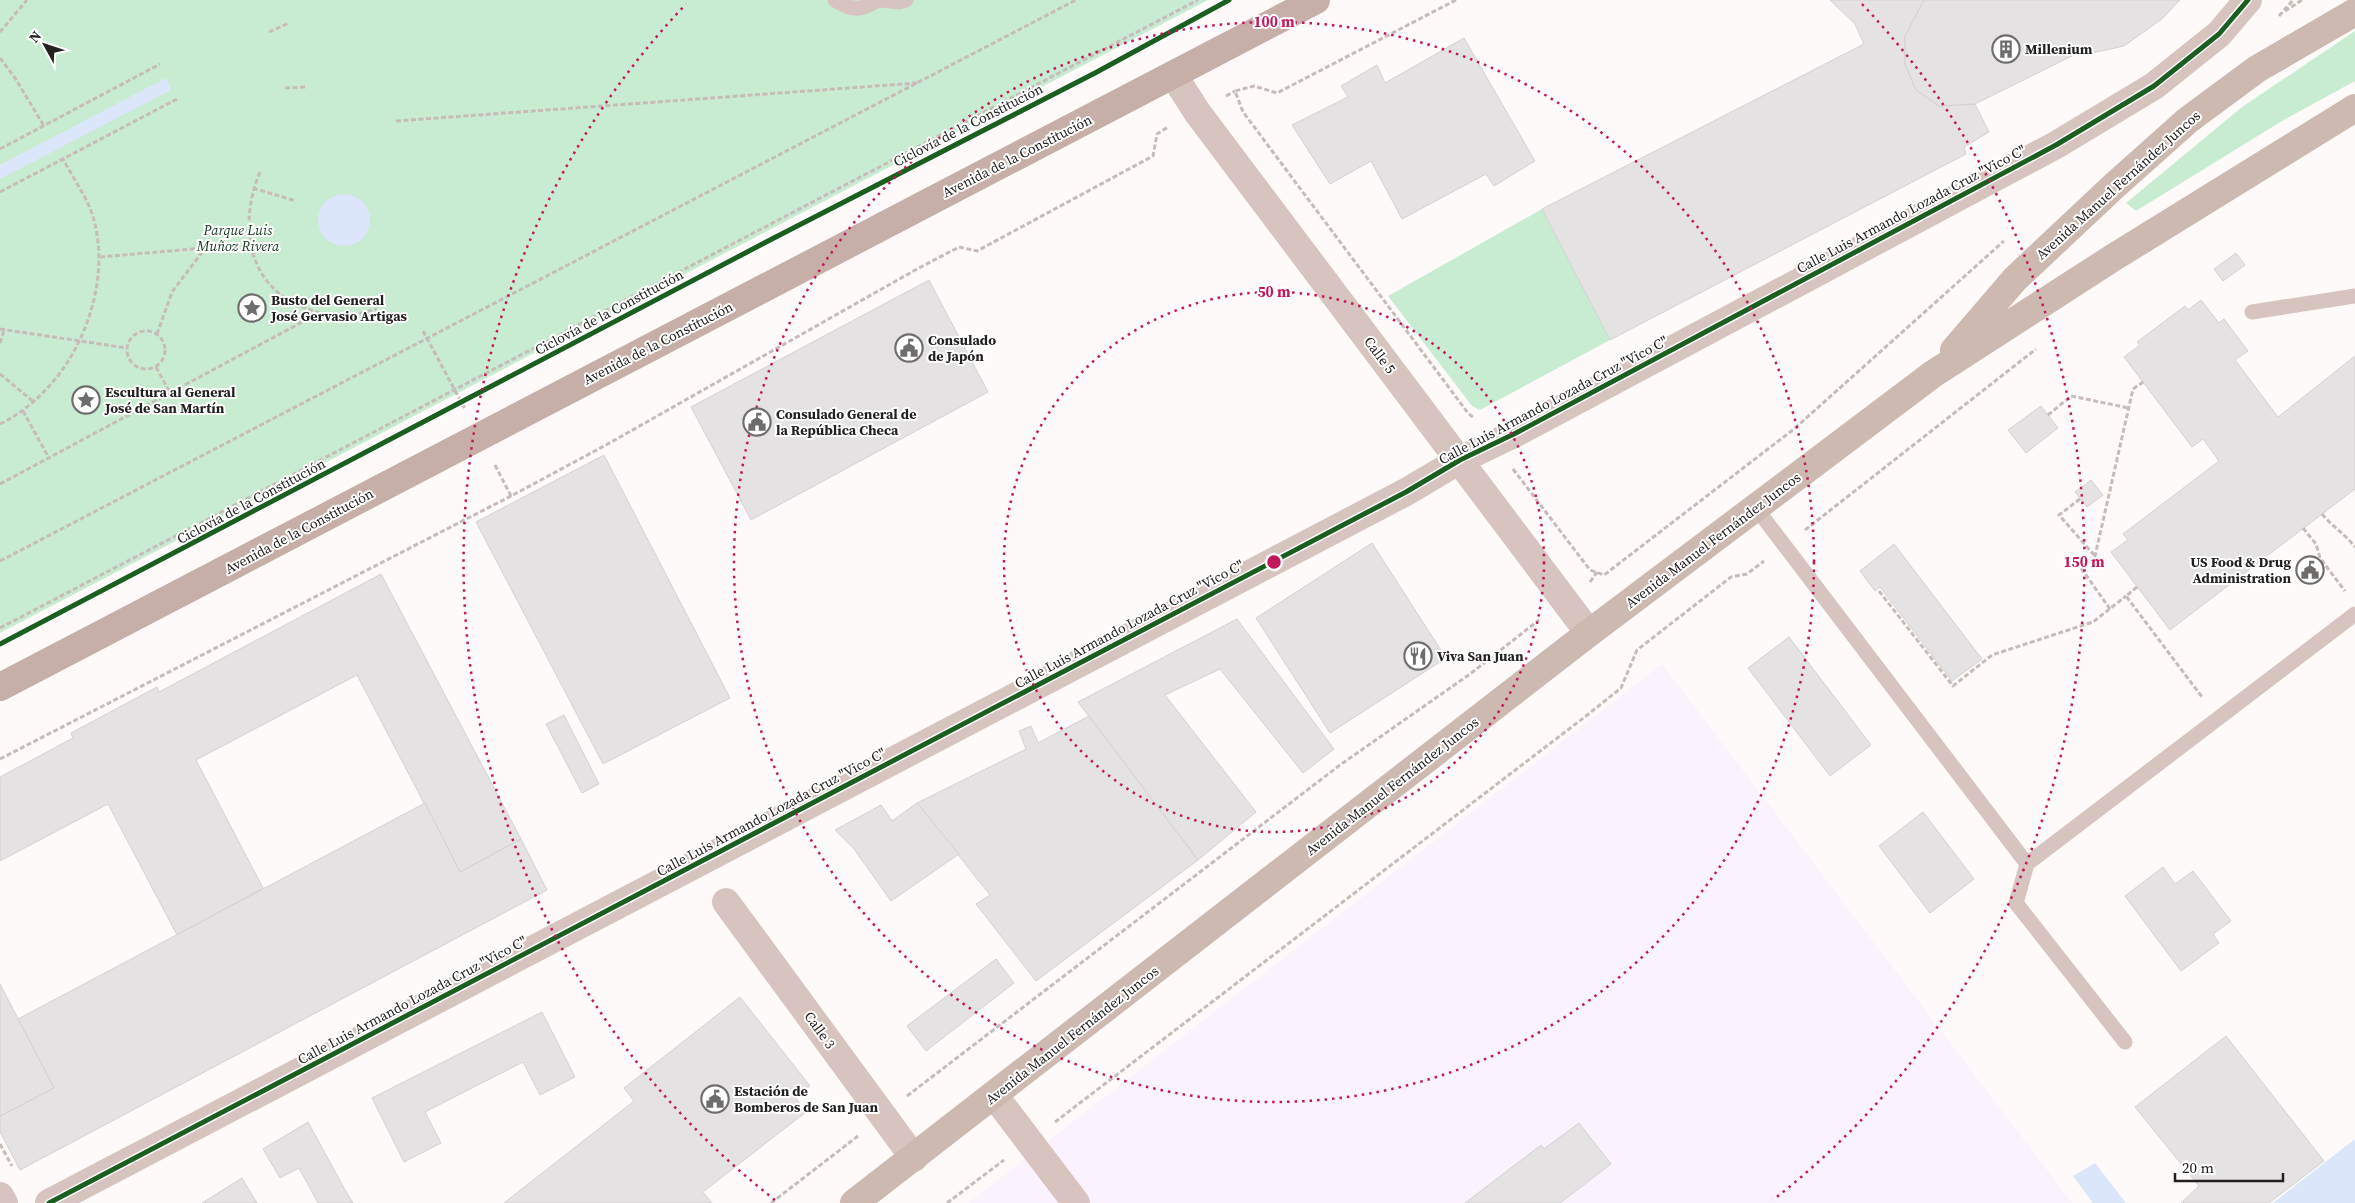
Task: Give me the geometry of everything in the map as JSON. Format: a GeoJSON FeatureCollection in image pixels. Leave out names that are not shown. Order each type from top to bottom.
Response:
{"type":"FeatureCollection","features":[{"type":"Feature","properties":{"kind":"main road","name":"Avenida de la Constitución"},"geometry":{"type":"LineString","coordinates":[[0,687],[479,436],[1174,76],[1316,0]]}},
{"type":"Feature","properties":{"kind":"main road","name":"Avenida Manuel Fernández Juncos"},"geometry":{"type":"LineString","coordinates":[[1933,374],[2015,280],[2114,186],[2188,120],[2257,69],[2355,12]]}},
{"type":"Feature","properties":{"kind":"main road","name":"Avenida Manuel Fernández Juncos"},"geometry":{"type":"LineString","coordinates":[[854,1203],[1589,633],[1933,374],[2111,259],[2355,108]]}},
{"type":"Feature","properties":{"kind":"street","name":"Calle Luis Armando Lozada Cruz \"Vico C\""},"geometry":{"type":"LineString","coordinates":[[49,1203],[1406,492],[1460,460],[1516,433],[2056,146],[2154,86],[2219,34],[2248,0]]}},
{"type":"Feature","properties":{"kind":"street","name":"Calle 5"},"geometry":{"type":"LineString","coordinates":[[1174,76],[1197,112],[1589,633]]}},
{"type":"Feature","properties":{"kind":"street","name":"Calle 3"},"geometry":{"type":"LineString","coordinates":[[726,902],[914,1158]]}},
{"type":"Feature","properties":{"kind":"street"},"geometry":{"type":"LineString","coordinates":[[994,1095],[1076,1203]]}},
{"type":"Feature","properties":{"kind":"street"},"geometry":{"type":"LineString","coordinates":[[0,1196],[4,1203]]}},
{"type":"Feature","properties":{"kind":"lane"},"geometry":{"type":"LineString","coordinates":[[835,0],[849,9],[866,7],[880,0],[900,2],[906,0]]}},
{"type":"Feature","properties":{"kind":"lane"},"geometry":{"type":"LineString","coordinates":[[2252,312],[2355,296]]}},
{"type":"Feature","properties":{"kind":"lane"},"geometry":{"type":"LineString","coordinates":[[1756,508],[2027,864]]}},
{"type":"Feature","properties":{"kind":"lane"},"geometry":{"type":"LineString","coordinates":[[2125,1042],[2016,903],[2027,864],[2355,614]]}},
{"type":"Feature","properties":{"kind":"path"},"geometry":{"type":"LineString","coordinates":[[0,32],[28,0]]}},
{"type":"Feature","properties":{"kind":"path"},"geometry":{"type":"LineString","coordinates":[[0,561],[1076,0]]}},
{"type":"Feature","properties":{"kind":"path"},"geometry":{"type":"LineString","coordinates":[[0,628],[1198,0]]}},
{"type":"Feature","properties":{"kind":"path"},"geometry":{"type":"LineString","coordinates":[[0,759],[511,496],[960,247],[976,251],[1154,156],[1157,134],[1235,91],[1254,86],[1277,93],[1456,0]]}},
{"type":"Feature","properties":{"kind":"path"},"geometry":{"type":"LineString","coordinates":[[2283,12],[2302,0]]}},
{"type":"Feature","properties":{"kind":"path"},"geometry":{"type":"LineString","coordinates":[[269,32],[289,22]]}},
{"type":"Feature","properties":{"kind":"path"},"geometry":{"type":"LineString","coordinates":[[0,58],[15,78],[44,126]]}},
{"type":"Feature","properties":{"kind":"path"},"geometry":{"type":"LineString","coordinates":[[0,149],[160,64]]}},
{"type":"Feature","properties":{"kind":"path"},"geometry":{"type":"LineString","coordinates":[[396,122],[919,83]]}},
{"type":"Feature","properties":{"kind":"path"},"geometry":{"type":"LineString","coordinates":[[284,88],[306,87]]}},
{"type":"Feature","properties":{"kind":"path"},"geometry":{"type":"LineString","coordinates":[[1235,91],[1249,120],[1468,413],[1476,418]]}},
{"type":"Feature","properties":{"kind":"path"},"geometry":{"type":"LineString","coordinates":[[0,192],[177,99]]}},
{"type":"Feature","properties":{"kind":"path"},"geometry":{"type":"LineString","coordinates":[[0,424],[23,411],[34,402],[62,372],[89,318],[98,284],[100,257],[94,218],[63,159]]}},
{"type":"Feature","properties":{"kind":"path"},"geometry":{"type":"LineString","coordinates":[[260,172],[253,188],[248,214],[250,244],[263,277],[290,302],[320,313],[339,316],[377,310]]}},
{"type":"Feature","properties":{"kind":"path"},"geometry":{"type":"LineString","coordinates":[[253,188],[296,201]]}},
{"type":"Feature","properties":{"kind":"path"},"geometry":{"type":"LineString","coordinates":[[1512,467],[1590,570],[1604,575],[1794,429],[2009,236]]}},
{"type":"Feature","properties":{"kind":"path"},"geometry":{"type":"LineString","coordinates":[[100,257],[250,244]]}},
{"type":"Feature","properties":{"kind":"path"},"geometry":{"type":"LineString","coordinates":[[157,334],[172,292],[206,247]]}},
{"type":"Feature","properties":{"kind":"path"},"geometry":{"type":"LineString","coordinates":[[0,484],[320,313]]}},
{"type":"Feature","properties":{"kind":"path"},"geometry":{"type":"LineString","coordinates":[[0,343],[2,330],[127,348]]}},
{"type":"Feature","properties":{"kind":"path"},"geometry":{"type":"LineString","coordinates":[[148,330],[157,334],[165,344],[166,352],[164,359],[156,367],[144,369],[137,367],[127,356],[127,348],[134,334],[148,330]]}},
{"type":"Feature","properties":{"kind":"path"},"geometry":{"type":"LineString","coordinates":[[423,331],[511,496]]}},
{"type":"Feature","properties":{"kind":"path"},"geometry":{"type":"LineString","coordinates":[[947,1203],[1586,716],[1621,688],[1637,650],[1731,577],[1747,574],[1785,546],[2039,346]]}},
{"type":"Feature","properties":{"kind":"path"},"geometry":{"type":"LineString","coordinates":[[156,367],[170,393]]}},
{"type":"Feature","properties":{"kind":"path"},"geometry":{"type":"LineString","coordinates":[[0,374],[34,402]]}},
{"type":"Feature","properties":{"kind":"path"},"geometry":{"type":"LineString","coordinates":[[2110,608],[2081,568],[2096,556],[2133,389],[2143,382]]}},
{"type":"Feature","properties":{"kind":"path"},"geometry":{"type":"LineString","coordinates":[[2048,415],[2072,396],[2129,408]]}},
{"type":"Feature","properties":{"kind":"path"},"geometry":{"type":"LineString","coordinates":[[453,408],[471,398]]}},
{"type":"Feature","properties":{"kind":"path"},"geometry":{"type":"LineString","coordinates":[[23,411],[49,458]]}},
{"type":"Feature","properties":{"kind":"path"},"geometry":{"type":"LineString","coordinates":[[2080,499],[2059,515],[2096,556]]}},
{"type":"Feature","properties":{"kind":"path"},"geometry":{"type":"LineString","coordinates":[[2322,514],[2335,529],[2347,536],[2355,546]]}},
{"type":"Feature","properties":{"kind":"path"},"geometry":{"type":"LineString","coordinates":[[2304,528],[2316,544],[2320,558],[2350,598]]}},
{"type":"Feature","properties":{"kind":"path"},"geometry":{"type":"LineString","coordinates":[[771,1203],[849,1144],[882,1115],[1340,765],[1470,674],[1592,581],[1597,572]]}},
{"type":"Feature","properties":{"kind":"path"},"geometry":{"type":"LineString","coordinates":[[1879,591],[1953,686],[1992,655],[2093,622],[2138,587]]}},
{"type":"Feature","properties":{"kind":"path"},"geometry":{"type":"LineString","coordinates":[[2126,596],[2203,698]]}},
{"type":"Feature","properties":{"kind":"shaded area"},"geometry":{"type":"Polygon","coordinates":[[[1662,664],[2072,1203],[968,1203],[1662,664]]]}},
{"type":"Feature","properties":{"kind":"green space","name":"Parque Luis Muñoz Rivera"},"geometry":{"type":"Polygon","coordinates":[[[0,0],[1208,0],[0,633],[0,0]]]}},
{"type":"Feature","properties":{"kind":"green space"},"geometry":{"type":"Polygon","coordinates":[[[2355,31],[2355,81],[2282,121],[2136,211],[2126,203],[2242,107],[2355,31]]]}},
{"type":"Feature","properties":{"kind":"green space"},"geometry":{"type":"Polygon","coordinates":[[[1542,209],[1610,340],[1480,410],[1472,406],[1388,296],[1542,209]]]}},
{"type":"Feature","properties":{"kind":"water"},"geometry":{"type":"Polygon","coordinates":[[[166,78],[171,90],[0,179],[0,165],[166,78]]]}},
{"type":"Feature","properties":{"kind":"water"},"geometry":{"type":"Polygon","coordinates":[[[339,194],[349,194],[363,201],[370,215],[370,225],[363,239],[349,246],[339,246],[329,242],[322,235],[318,225],[318,215],[322,205],[329,198],[339,194]]]}},
{"type":"Feature","properties":{"kind":"water"},"geometry":{"type":"Polygon","coordinates":[[[2355,1139],[2355,1203],[2273,1203],[2355,1139]]]}},
{"type":"Feature","properties":{"kind":"water"},"geometry":{"type":"Polygon","coordinates":[[[2095,1163],[2126,1203],[2093,1203],[2073,1176],[2095,1163]]]}},
{"type":"Feature","properties":{"kind":"building"},"geometry":{"type":"Polygon","coordinates":[[[1830,0],[1924,0],[1905,36],[1905,64],[1916,90],[1939,106],[1975,104],[1989,132],[1964,147],[1966,154],[1610,340],[1542,209],[1864,44],[1855,24],[1830,0]]]}},
{"type":"Feature","properties":{"kind":"building","name":"Millenium"},"geometry":{"type":"Polygon","coordinates":[[[1924,0],[2180,0],[2162,19],[2124,46],[2092,53],[2076,54],[1975,104],[1939,106],[1916,90],[1905,64],[1905,36],[1924,0]]]}},
{"type":"Feature","properties":{"kind":"building"},"geometry":{"type":"Polygon","coordinates":[[[1464,38],[1535,161],[1494,186],[1486,174],[1402,219],[1371,161],[1330,184],[1292,125],[1348,97],[1341,86],[1377,65],[1385,83],[1464,38]]]}},
{"type":"Feature","properties":{"kind":"building"},"geometry":{"type":"Polygon","coordinates":[[[2236,253],[2245,265],[2223,281],[2214,269],[2236,253]]]}},
{"type":"Feature","properties":{"kind":"building"},"geometry":{"type":"Polygon","coordinates":[[[929,280],[988,392],[751,520],[691,407],[929,280]]]}},
{"type":"Feature","properties":{"kind":"building"},"geometry":{"type":"Polygon","coordinates":[[[2201,300],[2219,323],[2224,319],[2248,351],[2235,360],[2278,417],[2355,356],[2355,489],[2170,630],[2111,552],[2128,540],[2123,534],[2219,461],[2203,439],[2192,447],[2124,357],[2140,345],[2137,342],[2185,306],[2188,310],[2201,300]]]}},
{"type":"Feature","properties":{"kind":"building"},"geometry":{"type":"Polygon","coordinates":[[[2041,406],[2058,428],[2026,453],[2008,430],[2041,406]]]}},
{"type":"Feature","properties":{"kind":"building"},"geometry":{"type":"Polygon","coordinates":[[[604,455],[730,698],[603,764],[476,522],[604,455]]]}},
{"type":"Feature","properties":{"kind":"building"},"geometry":{"type":"Polygon","coordinates":[[[2091,480],[2103,495],[2087,507],[2075,492],[2091,480]]]}},
{"type":"Feature","properties":{"kind":"building"},"geometry":{"type":"Polygon","coordinates":[[[1372,543],[1446,658],[1330,733],[1256,618],[1372,543]]]}},
{"type":"Feature","properties":{"kind":"building"},"geometry":{"type":"Polygon","coordinates":[[[1894,544],[1982,659],[1952,681],[1880,587],[1875,591],[1860,571],[1894,544]]]}},
{"type":"Feature","properties":{"kind":"building"},"geometry":{"type":"Polygon","coordinates":[[[381,574],[521,839],[460,872],[357,675],[196,760],[263,888],[177,935],[108,804],[0,861],[0,777],[73,738],[71,733],[157,687],[159,692],[381,574]]]}},
{"type":"Feature","properties":{"kind":"building"},"geometry":{"type":"Polygon","coordinates":[[[1237,619],[1334,749],[1303,773],[1220,669],[1165,695],[1256,812],[1198,860],[1078,702],[1237,619]]]}},
{"type":"Feature","properties":{"kind":"building"},"geometry":{"type":"Polygon","coordinates":[[[1789,637],[1871,745],[1830,776],[1748,668],[1789,637]]]}},
{"type":"Feature","properties":{"kind":"building"},"geometry":{"type":"Polygon","coordinates":[[[564,715],[599,784],[582,793],[546,724],[564,715]]]}},
{"type":"Feature","properties":{"kind":"building"},"geometry":{"type":"Polygon","coordinates":[[[1089,716],[1198,860],[1036,981],[976,904],[990,895],[917,803],[1026,749],[1019,731],[1031,726],[1038,743],[1089,716]]]}},
{"type":"Feature","properties":{"kind":"building"},"geometry":{"type":"Polygon","coordinates":[[[425,803],[460,872],[521,839],[547,890],[20,1170],[0,1132],[0,1116],[54,1088],[18,1019],[425,803]]]}},
{"type":"Feature","properties":{"kind":"building"},"geometry":{"type":"Polygon","coordinates":[[[917,803],[959,854],[891,901],[854,849],[835,830],[881,805],[892,821],[917,803]]]}},
{"type":"Feature","properties":{"kind":"building"},"geometry":{"type":"Polygon","coordinates":[[[1923,812],[1974,879],[1930,913],[1879,846],[1923,812]]]}},
{"type":"Feature","properties":{"kind":"building"},"geometry":{"type":"Polygon","coordinates":[[[2163,867],[2175,884],[2193,871],[2231,921],[2213,934],[2219,943],[2181,971],[2125,896],[2163,867]]]}},
{"type":"Feature","properties":{"kind":"building"},"geometry":{"type":"Polygon","coordinates":[[[996,959],[1014,983],[926,1051],[907,1026],[996,959]]]}},
{"type":"Feature","properties":{"kind":"building"},"geometry":{"type":"Polygon","coordinates":[[[0,984],[54,1088],[0,1116],[0,984]]]}},
{"type":"Feature","properties":{"kind":"building","name":"Estación de Bomberos de San Juan"},"geometry":{"type":"Polygon","coordinates":[[[740,997],[810,1086],[795,1097],[806,1112],[703,1192],[712,1203],[504,1203],[634,1101],[624,1088],[740,997]]]}},
{"type":"Feature","properties":{"kind":"building"},"geometry":{"type":"Polygon","coordinates":[[[542,1012],[575,1077],[540,1095],[523,1062],[425,1112],[441,1143],[404,1162],[372,1098],[542,1012]]]}},
{"type":"Feature","properties":{"kind":"building"},"geometry":{"type":"Polygon","coordinates":[[[2226,1036],[2324,1161],[2269,1203],[2181,1203],[2199,1186],[2135,1107],[2226,1036]]]}},
{"type":"Feature","properties":{"kind":"building"},"geometry":{"type":"Polygon","coordinates":[[[308,1122],[353,1203],[318,1203],[299,1168],[280,1178],[263,1149],[308,1122]]]}},
{"type":"Feature","properties":{"kind":"building"},"geometry":{"type":"Polygon","coordinates":[[[1579,1123],[1611,1164],[1560,1203],[1465,1203],[1541,1145],[1544,1149],[1579,1123]]]}},
{"type":"Feature","properties":{"kind":"building"},"geometry":{"type":"Polygon","coordinates":[[[242,1178],[257,1203],[202,1203],[242,1178]]]}},
{"type":"Feature","properties":{"kind":"cycle path","name":"Ciclovía de la Constitución"},"geometry":{"type":"LineString","coordinates":[[0,644],[770,240],[1095,73],[1229,0]]}},
{"type":"Feature","properties":{"kind":"cycle path"},"geometry":{"type":"LineString","coordinates":[[49,1203],[1406,492],[1460,460],[1516,433],[2056,145],[2154,86],[2219,34],[2248,0]]}},
{"type":"Feature","properties":{"kind":"place","name":"Millenium"},"geometry":{"type":"Point","coordinates":[2006,49]}},
{"type":"Feature","properties":{"kind":"place","name":"Busto del General José Gervasio Artigas"},"geometry":{"type":"Point","coordinates":[252,308]}},
{"type":"Feature","properties":{"kind":"place","name":"Consulado de Japón"},"geometry":{"type":"Point","coordinates":[909,348]}},
{"type":"Feature","properties":{"kind":"place","name":"Escultura al General José de San Martín"},"geometry":{"type":"Point","coordinates":[86,400]}},
{"type":"Feature","properties":{"kind":"place","name":"Consulado General de la República Checa"},"geometry":{"type":"Point","coordinates":[757,422]}},
{"type":"Feature","properties":{"kind":"place","name":"US Food & Drug Administration"},"geometry":{"type":"Point","coordinates":[2310,570]}},
{"type":"Feature","properties":{"kind":"place","name":"Viva San Juan"},"geometry":{"type":"Point","coordinates":[1418,656]}},
{"type":"Feature","properties":{"kind":"place","name":"Estación de Bomberos de San Juan"},"geometry":{"type":"Point","coordinates":[715,1099]}}]}
